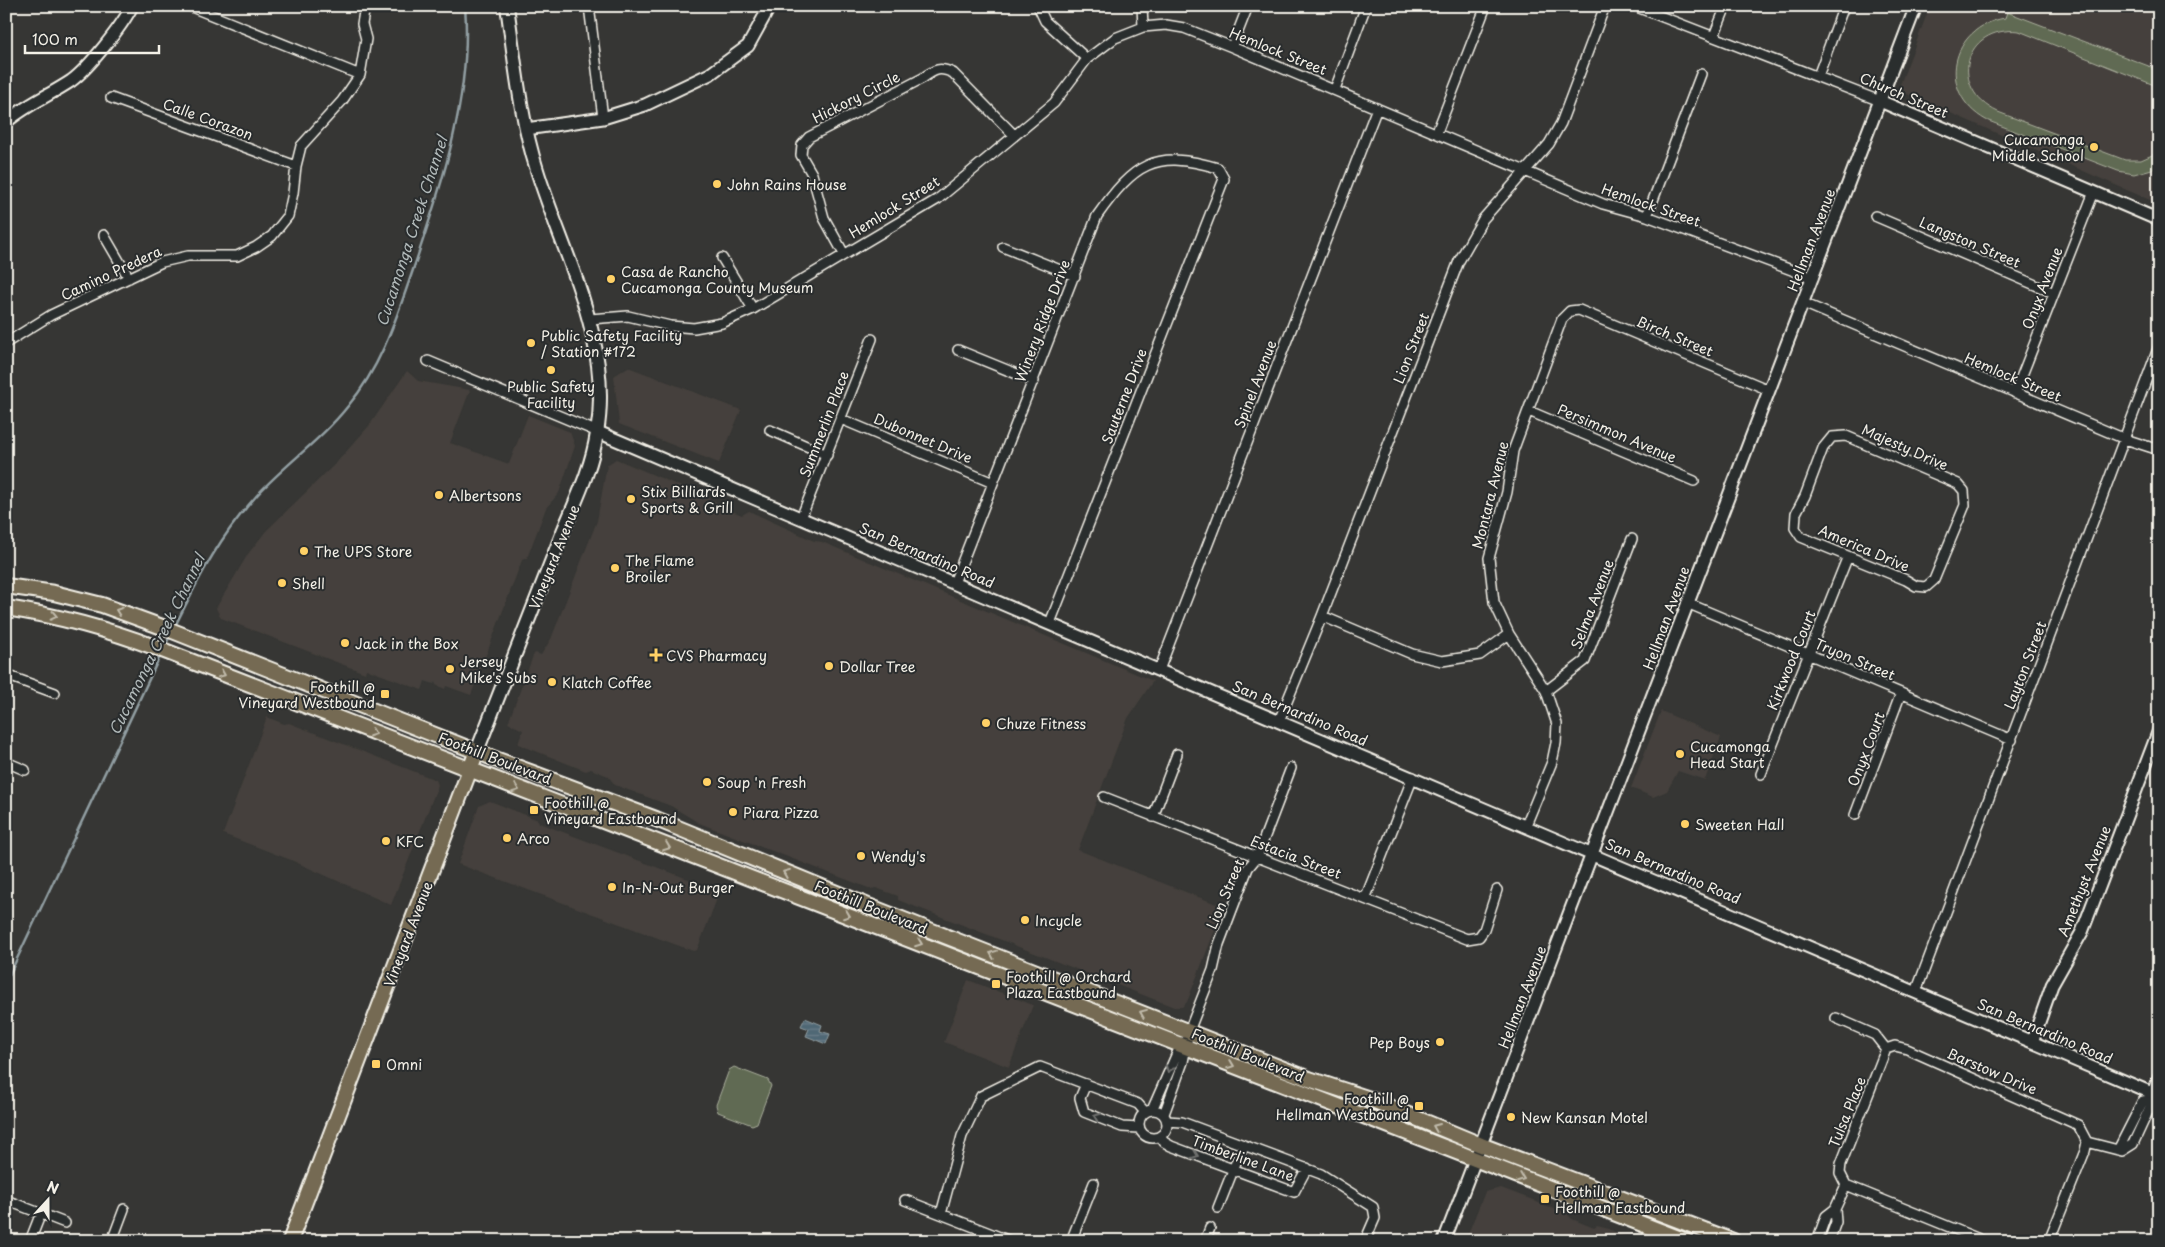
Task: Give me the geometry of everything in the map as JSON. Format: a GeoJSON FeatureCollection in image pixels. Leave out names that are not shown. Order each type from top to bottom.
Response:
{"type":"FeatureCollection","features":[{"type":"Feature","properties":{"kind":"main road","name":"Vineyard Avenue"},"geometry":{"type":"LineString","coordinates":[[290,1241],[477,751],[564,529],[577,502],[598,432],[598,364],[590,319],[536,170],[526,129],[507,6]]}},
{"type":"Feature","properties":{"kind":"main road","name":"Foothill Boulevard"},"geometry":{"type":"LineString","coordinates":[[6,586],[102,605],[184,635],[477,751],[656,819],[866,905],[1308,1079],[1370,1099],[1481,1145],[1733,1241]]}},
{"type":"Feature","properties":{"kind":"main road","name":"Foothill Boulevard"},"geometry":{"type":"LineString","coordinates":[[6,608],[50,615],[95,626],[157,648],[1686,1241]]}},
{"type":"Feature","properties":{"kind":"street"},"geometry":{"type":"LineString","coordinates":[[6,122],[23,108],[73,80],[105,46],[132,6]]}},
{"type":"Feature","properties":{"kind":"street"},"geometry":{"type":"LineString","coordinates":[[189,6],[360,75]]}},
{"type":"Feature","properties":{"kind":"street","name":"Camino Predera"},"geometry":{"type":"LineString","coordinates":[[6,343],[51,315],[162,262],[188,256],[237,256],[256,247],[272,236],[288,216],[296,166],[302,146],[342,101],[360,75],[366,39],[362,24],[366,6]]}},
{"type":"Feature","properties":{"kind":"street"},"geometry":{"type":"LineString","coordinates":[[589,6],[603,118]]}},
{"type":"Feature","properties":{"kind":"street"},"geometry":{"type":"LineString","coordinates":[[526,129],[603,118],[645,105],[710,74],[748,46],[770,6]]}},
{"type":"Feature","properties":{"kind":"street"},"geometry":{"type":"LineString","coordinates":[[1038,6],[1045,21],[1087,59]]}},
{"type":"Feature","properties":{"kind":"street"},"geometry":{"type":"LineString","coordinates":[[1142,6],[1143,27]]}},
{"type":"Feature","properties":{"kind":"street"},"geometry":{"type":"LineString","coordinates":[[1232,47],[1248,6]]}},
{"type":"Feature","properties":{"kind":"street"},"geometry":{"type":"LineString","coordinates":[[1335,89],[1366,6]]}},
{"type":"Feature","properties":{"kind":"street"},"geometry":{"type":"LineString","coordinates":[[1437,132],[1486,6]]}},
{"type":"Feature","properties":{"kind":"street","name":"Lion Street"},"geometry":{"type":"LineString","coordinates":[[1279,720],[1322,616],[1459,261],[1483,219],[1549,144],[1561,123],[1605,6]]}},
{"type":"Feature","properties":{"kind":"street","name":"Church Street"},"geometry":{"type":"LineString","coordinates":[[1634,6],[1880,101],[2159,220]]}},
{"type":"Feature","properties":{"kind":"street"},"geometry":{"type":"LineString","coordinates":[[1714,36],[1726,6]]}},
{"type":"Feature","properties":{"kind":"street"},"geometry":{"type":"LineString","coordinates":[[1818,76],[1844,6]]}},
{"type":"Feature","properties":{"kind":"street","name":"Hellman Avenue"},"geometry":{"type":"LineString","coordinates":[[1444,1241],[1916,6]]}},
{"type":"Feature","properties":{"kind":"street","name":"Hemlock Street"},"geometry":{"type":"LineString","coordinates":[[590,319],[621,316],[670,326],[694,328],[722,323],[753,309],[938,199],[1054,103],[1087,59],[1115,38],[1143,27],[1166,25],[1184,28],[1335,89],[1603,204],[1647,216],[1813,278]]}},
{"type":"Feature","properties":{"kind":"street","name":"Hickory Circle"},"geometry":{"type":"LineString","coordinates":[[844,254],[824,218],[812,174],[801,155],[802,145],[809,137],[923,78],[935,69],[944,69],[953,73],[1014,135]]}},
{"type":"Feature","properties":{"kind":"street"},"geometry":{"type":"LineString","coordinates":[[1647,216],[1701,74]]}},
{"type":"Feature","properties":{"kind":"street","name":"Calle Corazon"},"geometry":{"type":"LineString","coordinates":[[111,98],[296,166]]}},
{"type":"Feature","properties":{"kind":"street","name":"Spinel Avenue"},"geometry":{"type":"LineString","coordinates":[[1159,670],[1377,108]]}},
{"type":"Feature","properties":{"kind":"street","name":"Winery Ridge Drive"},"geometry":{"type":"LineString","coordinates":[[954,583],[1097,216],[1130,175],[1154,161],[1178,158],[1218,168],[1224,178]]}},
{"type":"Feature","properties":{"kind":"street","name":"Sauterne Drive"},"geometry":{"type":"LineString","coordinates":[[1050,624],[1224,178]]}},
{"type":"Feature","properties":{"kind":"street","name":"Onyx Avenue"},"geometry":{"type":"LineString","coordinates":[[2015,393],[2094,192]]}},
{"type":"Feature","properties":{"kind":"street","name":"Langston Street"},"geometry":{"type":"LineString","coordinates":[[1875,216],[2054,293]]}},
{"type":"Feature","properties":{"kind":"street"},"geometry":{"type":"LineString","coordinates":[[104,235],[129,278]]}},
{"type":"Feature","properties":{"kind":"street"},"geometry":{"type":"LineString","coordinates":[[1003,247],[1075,276]]}},
{"type":"Feature","properties":{"kind":"street"},"geometry":{"type":"LineString","coordinates":[[722,258],[753,309]]}},
{"type":"Feature","properties":{"kind":"street","name":"Hemlock Street"},"geometry":{"type":"LineString","coordinates":[[1803,303],[2125,439],[2159,450]]}},
{"type":"Feature","properties":{"kind":"street","name":"Birch Street"},"geometry":{"type":"LineString","coordinates":[[1570,311],[1579,310],[1769,390]]}},
{"type":"Feature","properties":{"kind":"street","name":"Montara Avenue"},"geometry":{"type":"LineString","coordinates":[[1526,825],[1552,762],[1556,744],[1557,724],[1546,691],[1509,634],[1494,602],[1489,558],[1507,492],[1513,451],[1562,319],[1570,311]]}},
{"type":"Feature","properties":{"kind":"street","name":"Summerlin Place"},"geometry":{"type":"LineString","coordinates":[[801,518],[828,455],[872,339]]}},
{"type":"Feature","properties":{"kind":"street","name":"Layton Street"},"geometry":{"type":"LineString","coordinates":[[1916,992],[2159,346]]}},
{"type":"Feature","properties":{"kind":"street"},"geometry":{"type":"LineString","coordinates":[[958,350],[1034,381]]}},
{"type":"Feature","properties":{"kind":"street","name":"San Bernardino Road"},"geometry":{"type":"LineString","coordinates":[[428,361],[1593,853],[2153,1096]]}},
{"type":"Feature","properties":{"kind":"street","name":"Persimmon Avenue"},"geometry":{"type":"LineString","coordinates":[[1529,411],[1694,481]]}},
{"type":"Feature","properties":{"kind":"street","name":"Dubonnet Drive"},"geometry":{"type":"LineString","coordinates":[[841,419],[993,483]]}},
{"type":"Feature","properties":{"kind":"street"},"geometry":{"type":"LineString","coordinates":[[770,430],[828,455]]}},
{"type":"Feature","properties":{"kind":"street","name":"Majesty Drive"},"geometry":{"type":"LineString","coordinates":[[1795,528],[1796,513],[1805,496],[1823,448],[1832,437],[1846,436],[1958,484],[1964,491],[1965,505],[1934,580],[1926,587]]}},
{"type":"Feature","properties":{"kind":"street","name":"America Drive"},"geometry":{"type":"LineString","coordinates":[[1795,528],[1801,537],[1916,586],[1926,587]]}},
{"type":"Feature","properties":{"kind":"street","name":"Selma Avenue"},"geometry":{"type":"LineString","coordinates":[[1546,691],[1585,661],[1632,539]]}},
{"type":"Feature","properties":{"kind":"street","name":"Kirkwood Court"},"geometry":{"type":"LineString","coordinates":[[1761,774],[1807,654],[1848,556]]}},
{"type":"Feature","properties":{"kind":"street","name":"Tryon Street"},"geometry":{"type":"LineString","coordinates":[[1687,603],[2012,740]]}},
{"type":"Feature","properties":{"kind":"street"},"geometry":{"type":"LineString","coordinates":[[1322,616],[1412,654],[1442,661],[1480,655],[1509,634]]}},
{"type":"Feature","properties":{"kind":"street"},"geometry":{"type":"LineString","coordinates":[[6,675],[56,693]]}},
{"type":"Feature","properties":{"kind":"street","name":"Onyx Court"},"geometry":{"type":"LineString","coordinates":[[1856,815],[1901,693]]}},
{"type":"Feature","properties":{"kind":"street","name":"Amethyst Avenue"},"geometry":{"type":"LineString","coordinates":[[2032,1042],[2052,985],[2082,932],[2158,736]]}},
{"type":"Feature","properties":{"kind":"street"},"geometry":{"type":"LineString","coordinates":[[1153,817],[1177,754]]}},
{"type":"Feature","properties":{"kind":"street"},"geometry":{"type":"LineString","coordinates":[[6,762],[25,770]]}},
{"type":"Feature","properties":{"kind":"street","name":"Lion Street"},"geometry":{"type":"LineString","coordinates":[[1189,1031],[1213,970],[1219,944],[1248,868],[1257,857],[1291,768]]}},
{"type":"Feature","properties":{"kind":"street"},"geometry":{"type":"LineString","coordinates":[[1365,899],[1413,777]]}},
{"type":"Feature","properties":{"kind":"street","name":"Estacia Street"},"geometry":{"type":"LineString","coordinates":[[1104,797],[1468,939],[1479,937],[1484,930],[1498,890]]}},
{"type":"Feature","properties":{"kind":"street"},"geometry":{"type":"LineString","coordinates":[[1836,1018],[1875,1035],[1886,1049]]}},
{"type":"Feature","properties":{"kind":"street"},"geometry":{"type":"LineString","coordinates":[[1183,1046],[1183,1062],[1165,1118],[1166,1131],[1160,1136],[1148,1138],[1139,1128],[1139,1119],[1149,1111],[1189,1031]]}},
{"type":"Feature","properties":{"kind":"street","name":"Barstow Drive"},"geometry":{"type":"LineString","coordinates":[[1886,1049],[1895,1046],[1907,1050],[2072,1121],[2082,1132],[2087,1142]]}},
{"type":"Feature","properties":{"kind":"street","name":"Tulsa Place"},"geometry":{"type":"LineString","coordinates":[[1846,1185],[1840,1173],[1841,1164],[1886,1049]]}},
{"type":"Feature","properties":{"kind":"street"},"geometry":{"type":"LineString","coordinates":[[941,1214],[962,1136],[981,1096],[1040,1066],[1138,1104],[1165,1118]]}},
{"type":"Feature","properties":{"kind":"street"},"geometry":{"type":"LineString","coordinates":[[2049,1241],[2087,1142],[2118,1150],[2126,1149],[2133,1144],[2151,1105],[2159,1075]]}},
{"type":"Feature","properties":{"kind":"street"},"geometry":{"type":"LineString","coordinates":[[1086,1084],[1080,1098],[1084,1112],[1122,1127],[1139,1128]]}},
{"type":"Feature","properties":{"kind":"street"},"geometry":{"type":"LineString","coordinates":[[2118,1150],[2143,1101],[2153,1096]]}},
{"type":"Feature","properties":{"kind":"street","name":"Timberline Lane"},"geometry":{"type":"LineString","coordinates":[[1165,1118],[1182,1122],[1307,1168],[1330,1179],[1372,1206],[1375,1218],[1365,1241]]}},
{"type":"Feature","properties":{"kind":"street"},"geometry":{"type":"LineString","coordinates":[[2127,1130],[2137,1135]]}},
{"type":"Feature","properties":{"kind":"street","name":"Timberline Lane"},"geometry":{"type":"LineString","coordinates":[[1160,1136],[1164,1142],[1171,1146],[1294,1192],[1307,1168]]}},
{"type":"Feature","properties":{"kind":"street"},"geometry":{"type":"LineString","coordinates":[[1218,1208],[1243,1145]]}},
{"type":"Feature","properties":{"kind":"street"},"geometry":{"type":"LineString","coordinates":[[1071,1241],[1094,1183]]}},
{"type":"Feature","properties":{"kind":"street"},"geometry":{"type":"LineString","coordinates":[[1817,1241],[1826,1216],[1835,1209],[1846,1185],[1984,1241]]}},
{"type":"Feature","properties":{"kind":"street"},"geometry":{"type":"LineString","coordinates":[[6,1200],[65,1223]]}},
{"type":"Feature","properties":{"kind":"street"},"geometry":{"type":"LineString","coordinates":[[905,1200],[1010,1241]]}},
{"type":"Feature","properties":{"kind":"street"},"geometry":{"type":"LineString","coordinates":[[112,1241],[124,1209]]}},
{"type":"Feature","properties":{"kind":"street"},"geometry":{"type":"LineString","coordinates":[[1821,1231],[1830,1238],[1836,1222],[1835,1209]]}},
{"type":"Feature","properties":{"kind":"street"},"geometry":{"type":"LineString","coordinates":[[30,1241],[41,1213]]}},
{"type":"Feature","properties":{"kind":"street"},"geometry":{"type":"LineString","coordinates":[[1205,1241],[1210,1228]]}},
{"type":"Feature","properties":{"kind":"shaded area","name":"Cucamonga Middle School"},"geometry":{"type":"Polygon","coordinates":[[[1930,6],[2159,6],[2159,204],[1898,90],[1930,6]]]}},
{"type":"Feature","properties":{"kind":"shaded area"},"geometry":{"type":"Polygon","coordinates":[[[628,367],[741,410],[719,463],[619,424],[614,376],[628,367]]]}},
{"type":"Feature","properties":{"kind":"shaded area"},"geometry":{"type":"Polygon","coordinates":[[[407,371],[418,381],[470,390],[450,443],[509,464],[528,415],[570,432],[575,446],[559,493],[546,508],[527,558],[522,560],[471,695],[446,686],[445,689],[436,685],[435,682],[434,684],[425,681],[422,690],[366,669],[365,673],[221,618],[216,608],[248,554],[266,531],[337,462],[369,426],[407,371]]]}},
{"type":"Feature","properties":{"kind":"shaded area"},"geometry":{"type":"Polygon","coordinates":[[[616,459],[715,501],[724,508],[742,515],[749,511],[814,541],[822,542],[1153,681],[1128,718],[1078,850],[1224,907],[1187,1002],[1182,1007],[1174,1007],[898,900],[898,896],[876,888],[871,889],[699,823],[671,806],[615,785],[608,776],[591,769],[586,771],[518,744],[523,730],[508,723],[533,656],[535,653],[541,655],[551,639],[597,521],[607,465],[616,459]]]}},
{"type":"Feature","properties":{"kind":"shaded area","name":"Cucamonga Head Start"},"geometry":{"type":"Polygon","coordinates":[[[1661,711],[1721,737],[1705,780],[1678,771],[1667,791],[1653,797],[1631,788],[1661,711]]]}},
{"type":"Feature","properties":{"kind":"shaded area"},"geometry":{"type":"Polygon","coordinates":[[[267,717],[284,724],[289,723],[436,780],[438,785],[391,905],[291,860],[223,834],[267,717]]]}},
{"type":"Feature","properties":{"kind":"shaded area"},"geometry":{"type":"Polygon","coordinates":[[[490,801],[538,820],[539,823],[720,891],[697,950],[693,951],[458,864],[479,806],[490,801]]]}},
{"type":"Feature","properties":{"kind":"shaded area"},"geometry":{"type":"Polygon","coordinates":[[[968,980],[1033,1005],[1009,1067],[944,1042],[968,980]]]}},
{"type":"Feature","properties":{"kind":"shaded area"},"geometry":{"type":"Polygon","coordinates":[[[1501,1188],[1544,1206],[1565,1212],[1572,1219],[1594,1228],[1597,1226],[1609,1229],[1635,1241],[1465,1241],[1485,1192],[1501,1188]]]}},
{"type":"Feature","properties":{"kind":"green space"},"geometry":{"type":"Polygon","coordinates":[[[2007,12],[2159,70],[2159,87],[2019,31],[2000,32],[1985,38],[1975,48],[1969,61],[1968,75],[1972,89],[1982,102],[1998,112],[2125,160],[2141,160],[2159,152],[2159,167],[2134,174],[2118,171],[1986,120],[1970,108],[1960,94],[1956,78],[1956,62],[1962,47],[1972,34],[1986,24],[2005,18],[2007,12]]]}},
{"type":"Feature","properties":{"kind":"green space"},"geometry":{"type":"Polygon","coordinates":[[[734,1067],[768,1080],[771,1086],[757,1123],[752,1125],[718,1112],[716,1105],[729,1070],[734,1067]]]}},
{"type":"Feature","properties":{"kind":"water"},"geometry":{"type":"Polygon","coordinates":[[[805,1018],[822,1025],[820,1031],[830,1034],[826,1044],[806,1036],[809,1029],[801,1026],[805,1018]]]}},
{"type":"Feature","properties":{"kind":"waterway","name":"Cucamonga Creek Channel"},"geometry":{"type":"LineString","coordinates":[[175,626],[202,573],[233,525],[259,493],[316,440],[348,406],[360,391],[387,340],[414,267],[453,139],[464,73],[466,40],[465,6]]}},
{"type":"Feature","properties":{"kind":"waterway","name":"Cucamonga Creek Channel"},"geometry":{"type":"LineString","coordinates":[[165,646],[170,636]]}},
{"type":"Feature","properties":{"kind":"waterway","name":"Cucamonga Creek Channel"},"geometry":{"type":"LineString","coordinates":[[6,982],[161,654]]}},
{"type":"Feature","properties":{"kind":"place","name":"Cucamonga Middle School"},"geometry":{"type":"Point","coordinates":[2094,147]}},
{"type":"Feature","properties":{"kind":"place","name":"John Rains House"},"geometry":{"type":"Point","coordinates":[717,184]}},
{"type":"Feature","properties":{"kind":"place","name":"Casa de Rancho Cucamonga County Museum"},"geometry":{"type":"Point","coordinates":[611,279]}},
{"type":"Feature","properties":{"kind":"place","name":"Public Safety Facility / Station #172"},"geometry":{"type":"Point","coordinates":[531,343]}},
{"type":"Feature","properties":{"kind":"place","name":"Public Safety Facility"},"geometry":{"type":"Point","coordinates":[551,370]}},
{"type":"Feature","properties":{"kind":"place","name":"Albertsons"},"geometry":{"type":"Point","coordinates":[439,495]}},
{"type":"Feature","properties":{"kind":"place","name":"Stix Billiards Sports & Grill"},"geometry":{"type":"Point","coordinates":[631,499]}},
{"type":"Feature","properties":{"kind":"place","name":"The UPS Store"},"geometry":{"type":"Point","coordinates":[304,551]}},
{"type":"Feature","properties":{"kind":"place","name":"The Flame Broiler"},"geometry":{"type":"Point","coordinates":[615,568]}},
{"type":"Feature","properties":{"kind":"place","name":"Shell"},"geometry":{"type":"Point","coordinates":[282,583]}},
{"type":"Feature","properties":{"kind":"place","name":"Jack in the Box"},"geometry":{"type":"Point","coordinates":[345,643]}},
{"type":"Feature","properties":{"kind":"place","name":"CVS Pharmacy"},"geometry":{"type":"Point","coordinates":[656,655]}},
{"type":"Feature","properties":{"kind":"place","name":"Dollar Tree"},"geometry":{"type":"Point","coordinates":[829,666]}},
{"type":"Feature","properties":{"kind":"place","name":"Jersey Mike's Subs"},"geometry":{"type":"Point","coordinates":[450,669]}},
{"type":"Feature","properties":{"kind":"place","name":"Klatch Coffee"},"geometry":{"type":"Point","coordinates":[552,682]}},
{"type":"Feature","properties":{"kind":"place","name":"Foothill @ Vineyard Westbound"},"geometry":{"type":"Point","coordinates":[385,694]}},
{"type":"Feature","properties":{"kind":"place","name":"Chuze Fitness"},"geometry":{"type":"Point","coordinates":[986,723]}},
{"type":"Feature","properties":{"kind":"place","name":"Cucamonga Head Start"},"geometry":{"type":"Point","coordinates":[1680,754]}},
{"type":"Feature","properties":{"kind":"place","name":"Soup 'n Fresh"},"geometry":{"type":"Point","coordinates":[707,782]}},
{"type":"Feature","properties":{"kind":"place","name":"Foothill @ Vineyard Eastbound"},"geometry":{"type":"Point","coordinates":[534,810]}},
{"type":"Feature","properties":{"kind":"place","name":"Piara Pizza"},"geometry":{"type":"Point","coordinates":[733,812]}},
{"type":"Feature","properties":{"kind":"place","name":"Sweeten Hall"},"geometry":{"type":"Point","coordinates":[1685,824]}},
{"type":"Feature","properties":{"kind":"place","name":"Arco"},"geometry":{"type":"Point","coordinates":[507,838]}},
{"type":"Feature","properties":{"kind":"place","name":"KFC"},"geometry":{"type":"Point","coordinates":[386,841]}},
{"type":"Feature","properties":{"kind":"place","name":"Wendy's"},"geometry":{"type":"Point","coordinates":[861,856]}},
{"type":"Feature","properties":{"kind":"place","name":"In-N-Out Burger"},"geometry":{"type":"Point","coordinates":[612,887]}},
{"type":"Feature","properties":{"kind":"place","name":"Incycle"},"geometry":{"type":"Point","coordinates":[1025,920]}},
{"type":"Feature","properties":{"kind":"place","name":"Foothill @ Orchard Plaza Eastbound"},"geometry":{"type":"Point","coordinates":[996,984]}},
{"type":"Feature","properties":{"kind":"place","name":"Pep Boys"},"geometry":{"type":"Point","coordinates":[1440,1042]}},
{"type":"Feature","properties":{"kind":"place","name":"Omni"},"geometry":{"type":"Point","coordinates":[376,1064]}},
{"type":"Feature","properties":{"kind":"place","name":"Foothill @ Hellman Westbound"},"geometry":{"type":"Point","coordinates":[1419,1106]}},
{"type":"Feature","properties":{"kind":"place","name":"New Kansan Motel"},"geometry":{"type":"Point","coordinates":[1511,1117]}},
{"type":"Feature","properties":{"kind":"place","name":"Foothill @ Hellman Eastbound"},"geometry":{"type":"Point","coordinates":[1545,1199]}}]}
